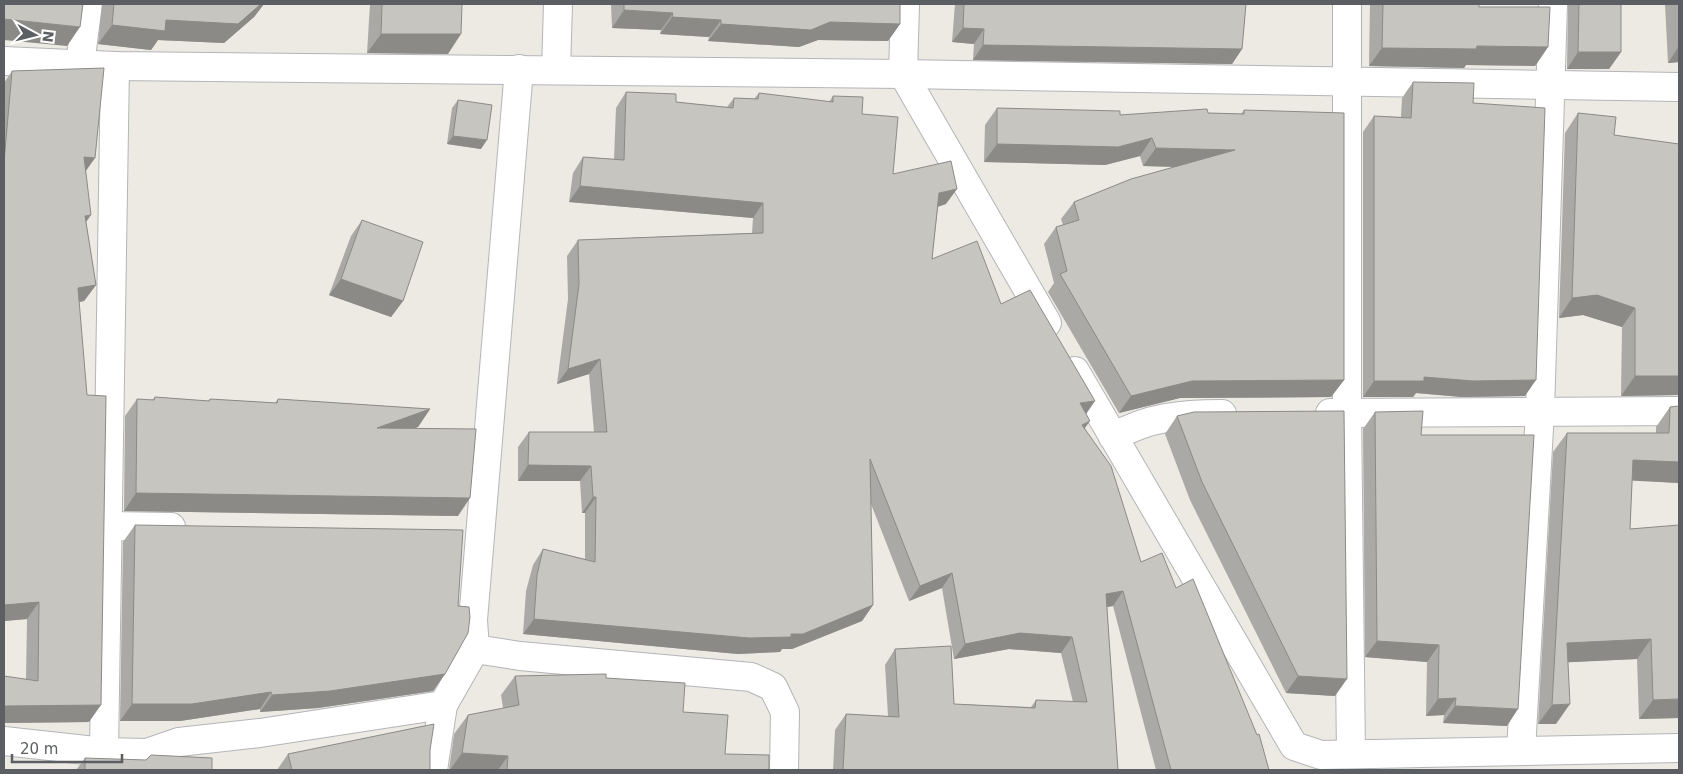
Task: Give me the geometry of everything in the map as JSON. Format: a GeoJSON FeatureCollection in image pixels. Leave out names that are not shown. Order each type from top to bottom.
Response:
{"type":"FeatureCollection","features":[{"type":"Feature","properties":{"kind":"street"},"geometry":{"type":"LineString","coordinates":[[80,64],[88,4]]}},
{"type":"Feature","properties":{"kind":"street"},"geometry":{"type":"LineString","coordinates":[[556,70],[558,4]]}},
{"type":"Feature","properties":{"kind":"street"},"geometry":{"type":"LineString","coordinates":[[905,4],[902,74],[1294,746],[1321,754],[1533,757],[1679,748]]}},
{"type":"Feature","properties":{"kind":"street"},"geometry":{"type":"LineString","coordinates":[[1347,4],[1347,413],[1351,754]]}},
{"type":"Feature","properties":{"kind":"street"},"geometry":{"type":"LineString","coordinates":[[1533,757],[1540,411],[1553,4]]}},
{"type":"Feature","properties":{"kind":"street"},"geometry":{"type":"LineString","coordinates":[[4,62],[115,66],[902,74],[1679,87]]}},
{"type":"Feature","properties":{"kind":"street"},"geometry":{"type":"LineString","coordinates":[[104,752],[115,66]]}},
{"type":"Feature","properties":{"kind":"street"},"geometry":{"type":"LineString","coordinates":[[433,770],[444,705],[476,650],[473,620],[519,69]]}},
{"type":"Feature","properties":{"kind":"street"},"geometry":{"type":"LineString","coordinates":[[1308,413],[1679,412]]}},
{"type":"Feature","properties":{"kind":"street"},"geometry":{"type":"LineString","coordinates":[[1113,437],[1134,425],[1180,414],[1248,414]]}},
{"type":"Feature","properties":{"kind":"street"},"geometry":{"type":"LineString","coordinates":[[108,526],[196,528]]}},
{"type":"Feature","properties":{"kind":"street"},"geometry":{"type":"LineString","coordinates":[[451,532],[480,532]]}},
{"type":"Feature","properties":{"kind":"street"},"geometry":{"type":"LineString","coordinates":[[476,650],[520,656],[751,677],[773,687],[785,712],[784,770]]}},
{"type":"Feature","properties":{"kind":"street"},"geometry":{"type":"LineString","coordinates":[[4,740],[104,752],[147,753],[179,742],[260,734],[444,705]]}},
{"type":"Feature","properties":{"kind":"building"},"geometry":{"type":"Polygon","coordinates":[[[4,4],[83,4],[80,27],[4,19],[4,4]]]}},
{"type":"Feature","properties":{"kind":"building"},"geometry":{"type":"Polygon","coordinates":[[[114,4],[261,4],[238,24],[166,20],[165,31],[112,25],[114,4]]]}},
{"type":"Feature","properties":{"kind":"building"},"geometry":{"type":"Polygon","coordinates":[[[382,4],[462,4],[461,34],[381,34],[382,4]]]}},
{"type":"Feature","properties":{"kind":"building"},"geometry":{"type":"Polygon","coordinates":[[[624,4],[900,4],[900,24],[830,22],[811,30],[721,24],[721,20],[672,17],[673,13],[624,10],[624,4]]]}},
{"type":"Feature","properties":{"kind":"building"},"geometry":{"type":"Polygon","coordinates":[[[964,4],[1246,4],[1242,49],[983,45],[984,29],[963,28],[964,4]]]}},
{"type":"Feature","properties":{"kind":"building"},"geometry":{"type":"Polygon","coordinates":[[[1383,4],[1479,4],[1479,7],[1550,7],[1548,47],[1477,46],[1476,49],[1382,48],[1383,4]]]}},
{"type":"Feature","properties":{"kind":"building"},"geometry":{"type":"Polygon","coordinates":[[[1579,4],[1621,4],[1621,52],[1578,52],[1579,4]]]}},
{"type":"Feature","properties":{"kind":"building"},"geometry":{"type":"Polygon","coordinates":[[[104,68],[95,158],[84,157],[91,215],[85,216],[96,285],[78,288],[87,395],[106,396],[101,705],[4,706],[4,676],[38,681],[39,602],[4,605],[4,162],[12,71],[104,68]]]}},
{"type":"Feature","properties":{"kind":"building"},"geometry":{"type":"Polygon","coordinates":[[[1413,82],[1474,83],[1473,103],[1545,108],[1536,380],[1473,381],[1424,377],[1424,381],[1374,381],[1374,116],[1411,118],[1413,82]]]}},
{"type":"Feature","properties":{"kind":"building"},"geometry":{"type":"Polygon","coordinates":[[[626,92],[676,94],[676,102],[733,108],[734,98],[758,99],[759,93],[833,102],[833,96],[863,97],[862,114],[898,117],[893,174],[951,161],[957,189],[939,193],[932,259],[977,241],[1001,304],[1030,290],[1095,401],[1080,403],[1090,421],[1082,425],[1111,466],[1141,562],[1162,553],[1176,588],[1193,579],[1257,735],[1259,734],[1269,770],[1171,770],[1123,591],[1106,594],[1118,770],[843,770],[846,714],[899,717],[895,649],[951,646],[954,704],[1035,708],[1036,700],[1087,702],[1072,637],[1020,633],[965,644],[952,573],[920,586],[870,459],[873,605],[803,634],[791,634],[791,637],[749,638],[534,619],[537,575],[543,549],[595,562],[596,497],[593,497],[591,466],[528,465],[529,432],[607,432],[600,359],[568,369],[579,284],[578,240],[763,233],[763,203],[580,186],[583,157],[624,160],[626,92]]]}},
{"type":"Feature","properties":{"kind":"building"},"geometry":{"type":"Polygon","coordinates":[[[458,100],[492,105],[487,140],[453,136],[458,100]]]}},
{"type":"Feature","properties":{"kind":"building"},"geometry":{"type":"Polygon","coordinates":[[[997,108],[1120,111],[1120,115],[1207,109],[1208,113],[1244,114],[1244,110],[1344,113],[1344,380],[1192,381],[1131,396],[1060,274],[1067,271],[1056,227],[1079,220],[1074,202],[1131,179],[1235,150],[1156,148],[1152,138],[1118,147],[997,144],[997,108]]]}},
{"type":"Feature","properties":{"kind":"building"},"geometry":{"type":"Polygon","coordinates":[[[1578,113],[1616,117],[1614,135],[1679,144],[1679,376],[1635,376],[1635,308],[1597,295],[1572,298],[1578,113]]]}},
{"type":"Feature","properties":{"kind":"building"},"geometry":{"type":"Polygon","coordinates":[[[362,220],[423,242],[403,301],[341,279],[362,220]]]}},
{"type":"Feature","properties":{"kind":"building"},"geometry":{"type":"Polygon","coordinates":[[[155,397],[277,403],[278,399],[430,409],[377,428],[476,429],[470,498],[136,493],[137,399],[154,400],[155,397]]]}},
{"type":"Feature","properties":{"kind":"building"},"geometry":{"type":"Polygon","coordinates":[[[1679,406],[1679,462],[1633,460],[1630,529],[1679,525],[1679,699],[1653,700],[1651,639],[1567,643],[1570,704],[1552,705],[1567,433],[1669,433],[1670,407],[1679,406]]]}},
{"type":"Feature","properties":{"kind":"building"},"geometry":{"type":"Polygon","coordinates":[[[1344,411],[1347,679],[1298,676],[1202,482],[1177,416],[1194,412],[1344,411]]]}},
{"type":"Feature","properties":{"kind":"building"},"geometry":{"type":"Polygon","coordinates":[[[1423,411],[1421,435],[1534,435],[1518,709],[1455,706],[1456,698],[1438,699],[1439,645],[1377,641],[1375,412],[1423,411]]]}},
{"type":"Feature","properties":{"kind":"building"},"geometry":{"type":"Polygon","coordinates":[[[135,525],[463,530],[458,606],[469,607],[468,633],[445,674],[330,691],[272,695],[271,692],[192,704],[132,704],[135,525]]]}},
{"type":"Feature","properties":{"kind":"building"},"geometry":{"type":"Polygon","coordinates":[[[606,674],[606,678],[685,683],[683,712],[728,715],[725,754],[769,755],[769,770],[507,770],[508,756],[462,753],[468,715],[519,705],[515,676],[606,674]]]}},
{"type":"Feature","properties":{"kind":"building"},"geometry":{"type":"Polygon","coordinates":[[[434,724],[430,750],[430,770],[292,770],[288,754],[434,724]]]}},
{"type":"Feature","properties":{"kind":"building"},"geometry":{"type":"Polygon","coordinates":[[[151,755],[212,758],[212,770],[85,770],[85,758],[146,760],[151,755]]]}}]}
